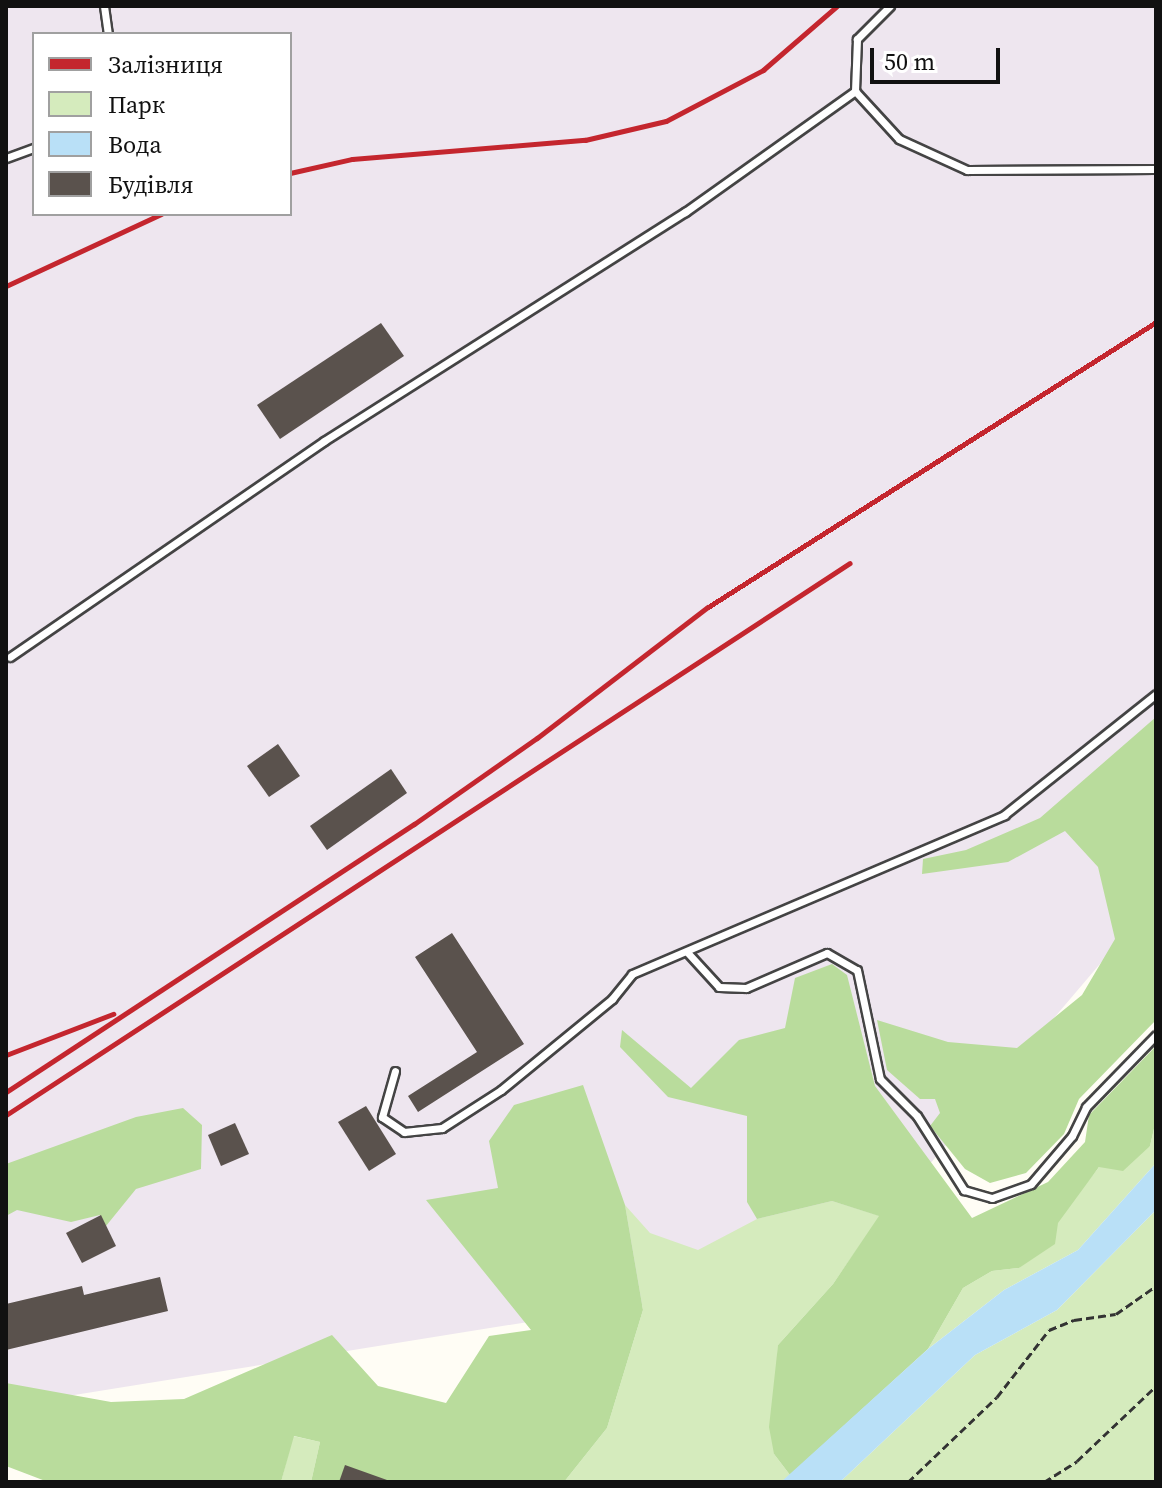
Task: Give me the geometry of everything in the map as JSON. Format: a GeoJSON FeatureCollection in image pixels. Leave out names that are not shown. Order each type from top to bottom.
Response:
{"type":"FeatureCollection","features":[{"type":"Feature","properties":{"kind":"lane"},"geometry":{"type":"LineString","coordinates":[[104,6],[108,32]]}},
{"type":"Feature","properties":{"kind":"lane"},"geometry":{"type":"LineString","coordinates":[[890,6],[857,39],[855,91],[899,139],[967,170],[1156,169]]}},
{"type":"Feature","properties":{"kind":"lane"},"geometry":{"type":"LineString","coordinates":[[10,657],[324,441],[685,212],[855,91]]}},
{"type":"Feature","properties":{"kind":"lane"},"geometry":{"type":"LineString","coordinates":[[6,158],[32,149]]}},
{"type":"Feature","properties":{"kind":"lane"},"geometry":{"type":"LineString","coordinates":[[395,1071],[382,1117],[404,1132],[442,1128],[501,1090],[612,999],[632,974],[1004,815],[1156,694]]}},
{"type":"Feature","properties":{"kind":"lane"},"geometry":{"type":"LineString","coordinates":[[687,952],[719,987],[746,988],[827,953],[857,970],[880,1079],[917,1116],[964,1190],[992,1198],[1031,1184],[1072,1136],[1086,1107],[1156,1035]]}},
{"type":"Feature","properties":{"kind":"path"},"geometry":{"type":"LineString","coordinates":[[908,1482],[997,1397],[1049,1330],[1074,1320],[1116,1314],[1156,1286]]}},
{"type":"Feature","properties":{"kind":"path"},"geometry":{"type":"LineString","coordinates":[[1044,1482],[1077,1461],[1156,1386]]}},
{"type":"Feature","properties":{"kind":"shaded area"},"geometry":{"type":"Polygon","coordinates":[[[6,6],[1156,6],[1156,898],[838,1272],[6,1406],[6,6]]]}},
{"type":"Feature","properties":{"kind":"green space"},"geometry":{"type":"Polygon","coordinates":[[[1156,717],[1156,1020],[1079,1099],[1064,1134],[1026,1173],[990,1183],[965,1169],[930,1126],[940,1113],[935,1099],[920,1099],[887,1070],[877,1020],[948,1042],[1017,1048],[1082,995],[1115,939],[1098,867],[1065,831],[1008,862],[922,874],[923,859],[966,850],[1040,818],[1156,717]]]}},
{"type":"Feature","properties":{"kind":"green space"},"geometry":{"type":"Polygon","coordinates":[[[832,964],[847,975],[875,1086],[972,1218],[1048,1182],[1085,1142],[1089,1115],[1156,1046],[1156,1120],[1150,1146],[1123,1171],[1099,1167],[1058,1223],[1055,1244],[1019,1268],[992,1271],[963,1288],[928,1349],[790,1475],[774,1454],[769,1427],[778,1345],[833,1284],[879,1216],[832,1201],[757,1219],[747,1202],[747,1116],[668,1097],[620,1047],[622,1030],[691,1088],[739,1040],[785,1028],[795,978],[832,964]]]}},
{"type":"Feature","properties":{"kind":"green space"},"geometry":{"type":"Polygon","coordinates":[[[583,1085],[625,1205],[643,1310],[607,1428],[564,1482],[311,1482],[320,1442],[294,1436],[281,1482],[48,1482],[6,1466],[6,1383],[111,1402],[184,1399],[332,1335],[378,1386],[446,1403],[489,1336],[531,1330],[426,1200],[498,1188],[489,1141],[514,1105],[583,1085]]]}},
{"type":"Feature","properties":{"kind":"green space"},"geometry":{"type":"Polygon","coordinates":[[[183,1108],[202,1125],[201,1169],[136,1189],[106,1226],[100,1215],[71,1222],[17,1210],[6,1216],[6,1164],[136,1117],[183,1108]]]}},
{"type":"Feature","properties":{"kind":"green space"},"geometry":{"type":"Polygon","coordinates":[[[1156,1120],[1156,1163],[1078,1250],[1004,1290],[928,1349],[963,1288],[992,1271],[1019,1268],[1100,1166],[1150,1146],[1156,1120]]]}},
{"type":"Feature","properties":{"kind":"green space"},"geometry":{"type":"Polygon","coordinates":[[[832,1201],[880,1216],[833,1284],[778,1345],[774,1454],[790,1475],[781,1482],[564,1482],[607,1428],[643,1310],[625,1205],[650,1233],[698,1250],[757,1219],[832,1201]]]}},
{"type":"Feature","properties":{"kind":"green space"},"geometry":{"type":"Polygon","coordinates":[[[1156,1210],[1156,1482],[840,1482],[975,1355],[1057,1310],[1156,1210]]]}},
{"type":"Feature","properties":{"kind":"green space"},"geometry":{"type":"Polygon","coordinates":[[[293,1436],[320,1442],[311,1482],[281,1482],[293,1436]]]}},
{"type":"Feature","properties":{"kind":"water"},"geometry":{"type":"Polygon","coordinates":[[[1156,1163],[1156,1210],[1057,1310],[975,1355],[840,1482],[781,1482],[928,1349],[1004,1290],[1078,1250],[1156,1163]]]}},
{"type":"Feature","properties":{"kind":"building"},"geometry":{"type":"Polygon","coordinates":[[[381,323],[404,356],[280,439],[257,405],[381,323]]]}},
{"type":"Feature","properties":{"kind":"building"},"geometry":{"type":"Polygon","coordinates":[[[278,744],[300,776],[269,797],[247,766],[278,744]]]}},
{"type":"Feature","properties":{"kind":"building"},"geometry":{"type":"Polygon","coordinates":[[[391,769],[407,793],[327,850],[310,826],[391,769]]]}},
{"type":"Feature","properties":{"kind":"building"},"geometry":{"type":"Polygon","coordinates":[[[452,933],[524,1044],[418,1112],[408,1096],[477,1052],[415,957],[452,933]]]}},
{"type":"Feature","properties":{"kind":"building"},"geometry":{"type":"Polygon","coordinates":[[[366,1106],[396,1154],[369,1171],[338,1122],[366,1106]]]}},
{"type":"Feature","properties":{"kind":"building"},"geometry":{"type":"Polygon","coordinates":[[[235,1123],[249,1154],[221,1166],[208,1135],[235,1123]]]}},
{"type":"Feature","properties":{"kind":"building"},"geometry":{"type":"Polygon","coordinates":[[[101,1215],[116,1246],[82,1263],[66,1233],[101,1215]]]}},
{"type":"Feature","properties":{"kind":"building"},"geometry":{"type":"Polygon","coordinates":[[[160,1277],[168,1311],[6,1350],[6,1304],[82,1286],[84,1295],[160,1277]]]}},
{"type":"Feature","properties":{"kind":"building"},"geometry":{"type":"Polygon","coordinates":[[[345,1465],[387,1480],[387,1482],[339,1482],[345,1465]]]}},
{"type":"Feature","properties":{"kind":"railway"},"geometry":{"type":"LineString","coordinates":[[292,173],[352,159],[585,140],[666,121],[763,70],[837,6]]}},
{"type":"Feature","properties":{"kind":"railway"},"geometry":{"type":"LineString","coordinates":[[6,286],[157,216]]}},
{"type":"Feature","properties":{"kind":"railway"},"geometry":{"type":"LineString","coordinates":[[6,1092],[414,824],[537,738],[708,607],[1156,322]]}},
{"type":"Feature","properties":{"kind":"railway"},"geometry":{"type":"LineString","coordinates":[[6,1115],[850,563]]}},
{"type":"Feature","properties":{"kind":"railway"},"geometry":{"type":"LineString","coordinates":[[6,1055],[113,1014]]}}]}
